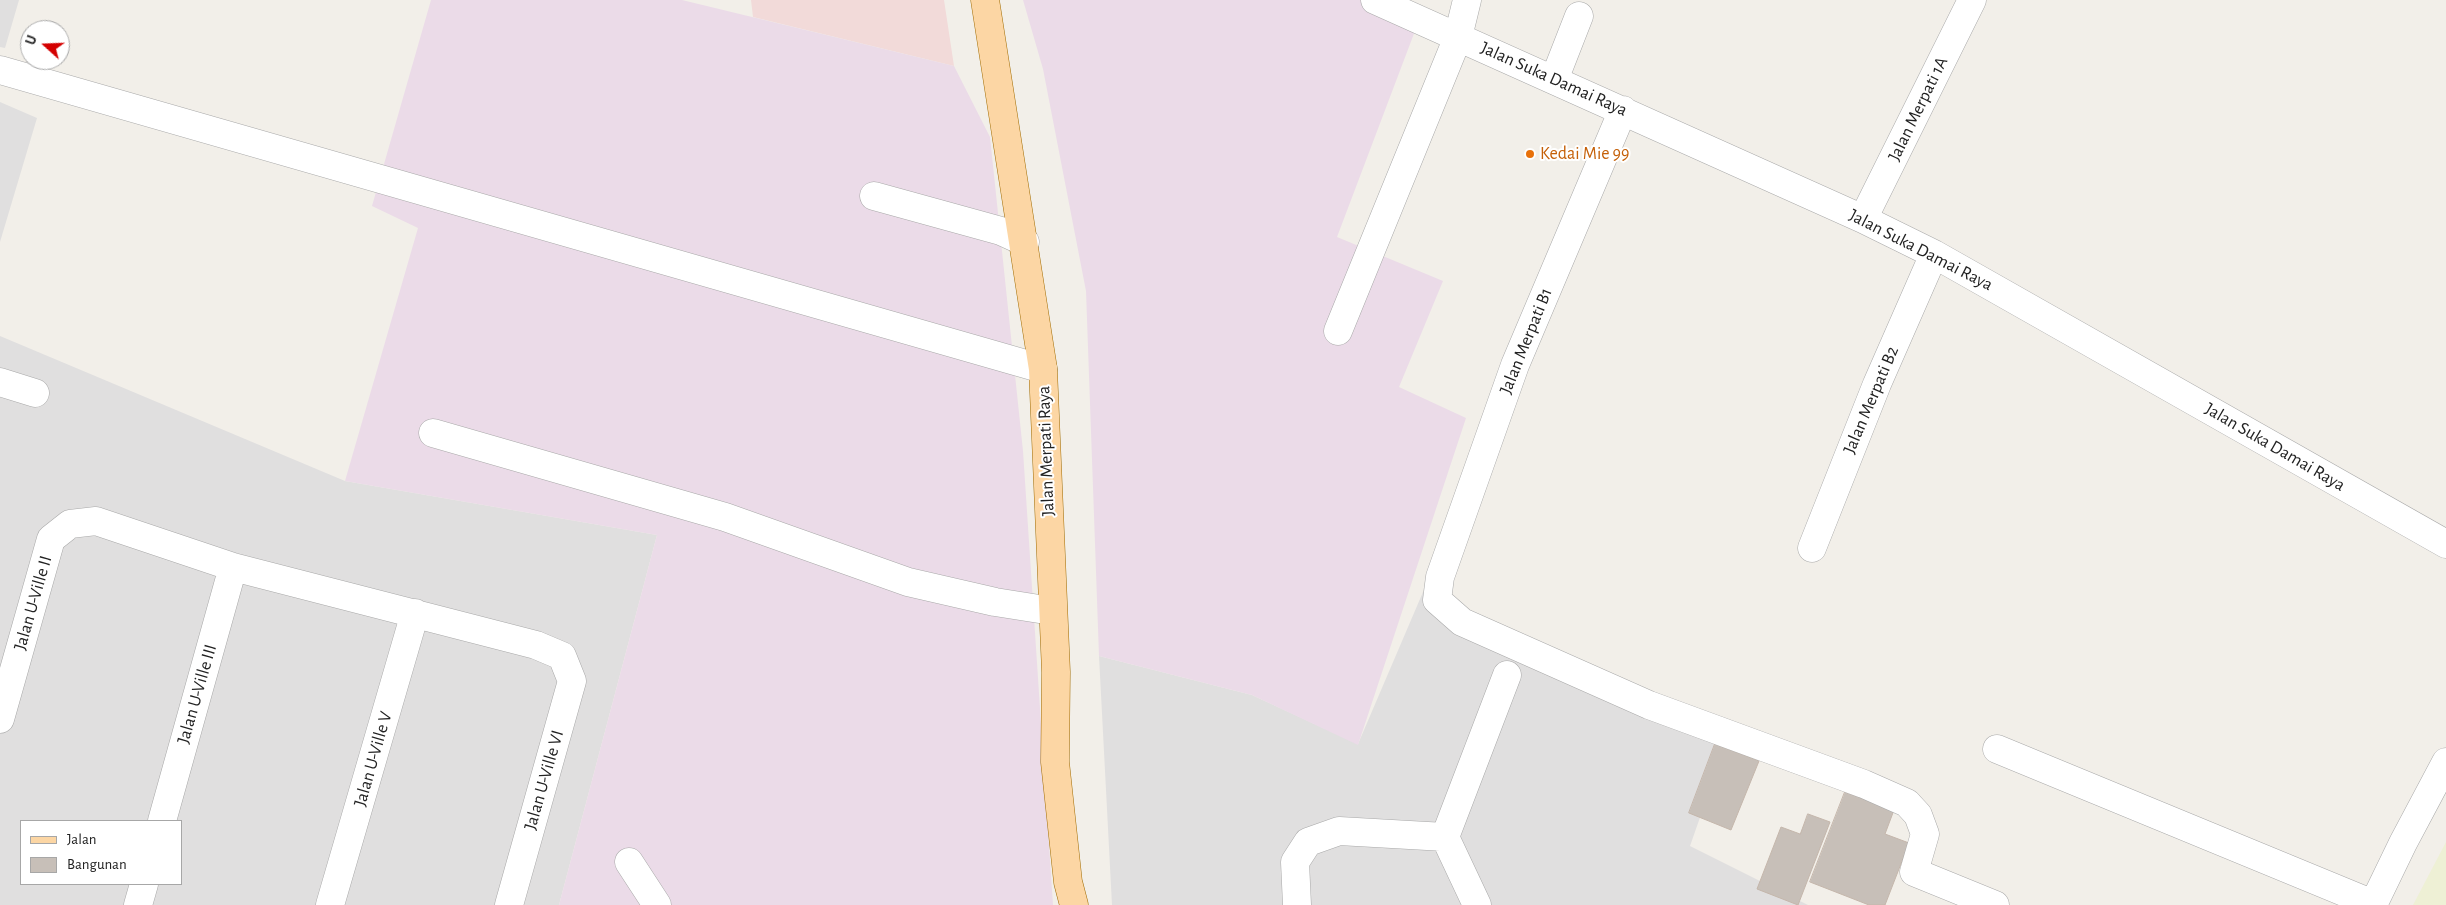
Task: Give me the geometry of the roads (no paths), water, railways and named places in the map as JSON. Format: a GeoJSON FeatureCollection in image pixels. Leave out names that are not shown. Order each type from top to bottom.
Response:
{"type":"FeatureCollection","features":[{"type":"Feature","properties":{"kind":"main road","name":"Jalan Merpati Raya"},"geometry":{"type":"LineString","coordinates":[[985,0],[1025,242],[1043,369],[1056,672],[1055,762],[1068,882],[1074,905]]}},
{"type":"Feature","properties":{"kind":"street","name":"Jalan Suka Damai Raya"},"geometry":{"type":"LineString","coordinates":[[1375,0],[1863,219],[1934,254],[2446,544]]}},
{"type":"Feature","properties":{"kind":"street"},"geometry":{"type":"LineString","coordinates":[[1338,331],[1458,37],[1467,0]]}},
{"type":"Feature","properties":{"kind":"street","name":"Jalan Merpati 1A"},"geometry":{"type":"LineString","coordinates":[[1863,219],[1972,0]]}},
{"type":"Feature","properties":{"kind":"street"},"geometry":{"type":"LineString","coordinates":[[1554,80],[1579,16]]}},
{"type":"Feature","properties":{"kind":"street"},"geometry":{"type":"LineString","coordinates":[[0,70],[1043,369]]}},
{"type":"Feature","properties":{"kind":"street","name":"Jalan Merpati B1"},"geometry":{"type":"LineString","coordinates":[[1623,110],[1515,365],[1440,577],[1437,600],[1462,622],[1649,704],[1864,784],[1907,803],[1918,815],[1925,834],[1914,872],[1995,905]]}},
{"type":"Feature","properties":{"kind":"street"},"geometry":{"type":"LineString","coordinates":[[874,196],[1001,231],[1025,242]]}},
{"type":"Feature","properties":{"kind":"street","name":"Jalan Merpati B2"},"geometry":{"type":"LineString","coordinates":[[1812,548],[1877,384],[1934,254]]}},
{"type":"Feature","properties":{"kind":"street"},"geometry":{"type":"LineString","coordinates":[[0,382],[35,393]]}},
{"type":"Feature","properties":{"kind":"street"},"geometry":{"type":"LineString","coordinates":[[433,433],[725,517],[908,582],[995,602],[1052,611]]}},
{"type":"Feature","properties":{"kind":"street","name":"Jalan U-Ville II"},"geometry":{"type":"LineString","coordinates":[[0,719],[51,539],[70,524],[96,521],[233,567]]}},
{"type":"Feature","properties":{"kind":"street"},"geometry":{"type":"LineString","coordinates":[[233,567],[415,612]]}},
{"type":"Feature","properties":{"kind":"street","name":"Jalan U-Ville III"},"geometry":{"type":"LineString","coordinates":[[162,820],[233,567]]}},
{"type":"Feature","properties":{"kind":"street","name":"Jalan U-Ville VI"},"geometry":{"type":"LineString","coordinates":[[415,612],[536,645],[562,656],[572,680],[509,905]]}},
{"type":"Feature","properties":{"kind":"street","name":"Jalan U-Ville V"},"geometry":{"type":"LineString","coordinates":[[330,905],[415,612]]}},
{"type":"Feature","properties":{"kind":"street"},"geometry":{"type":"LineString","coordinates":[[1478,905],[1445,837],[1507,674]]}},
{"type":"Feature","properties":{"kind":"street"},"geometry":{"type":"LineString","coordinates":[[1997,749],[2373,905],[2403,842],[2446,762]]}},
{"type":"Feature","properties":{"kind":"street"},"geometry":{"type":"LineString","coordinates":[[1297,905],[1295,862],[1308,842],[1339,831],[1445,837]]}},
{"type":"Feature","properties":{"kind":"street"},"geometry":{"type":"LineString","coordinates":[[629,862],[657,905]]}},
{"type":"Feature","properties":{"kind":"street"},"geometry":{"type":"LineString","coordinates":[[138,905],[144,885]]}},
{"type":"Feature","properties":{"kind":"place","name":"Kedai Mie 99"},"geometry":{"type":"Point","coordinates":[1530,154]}}]}
